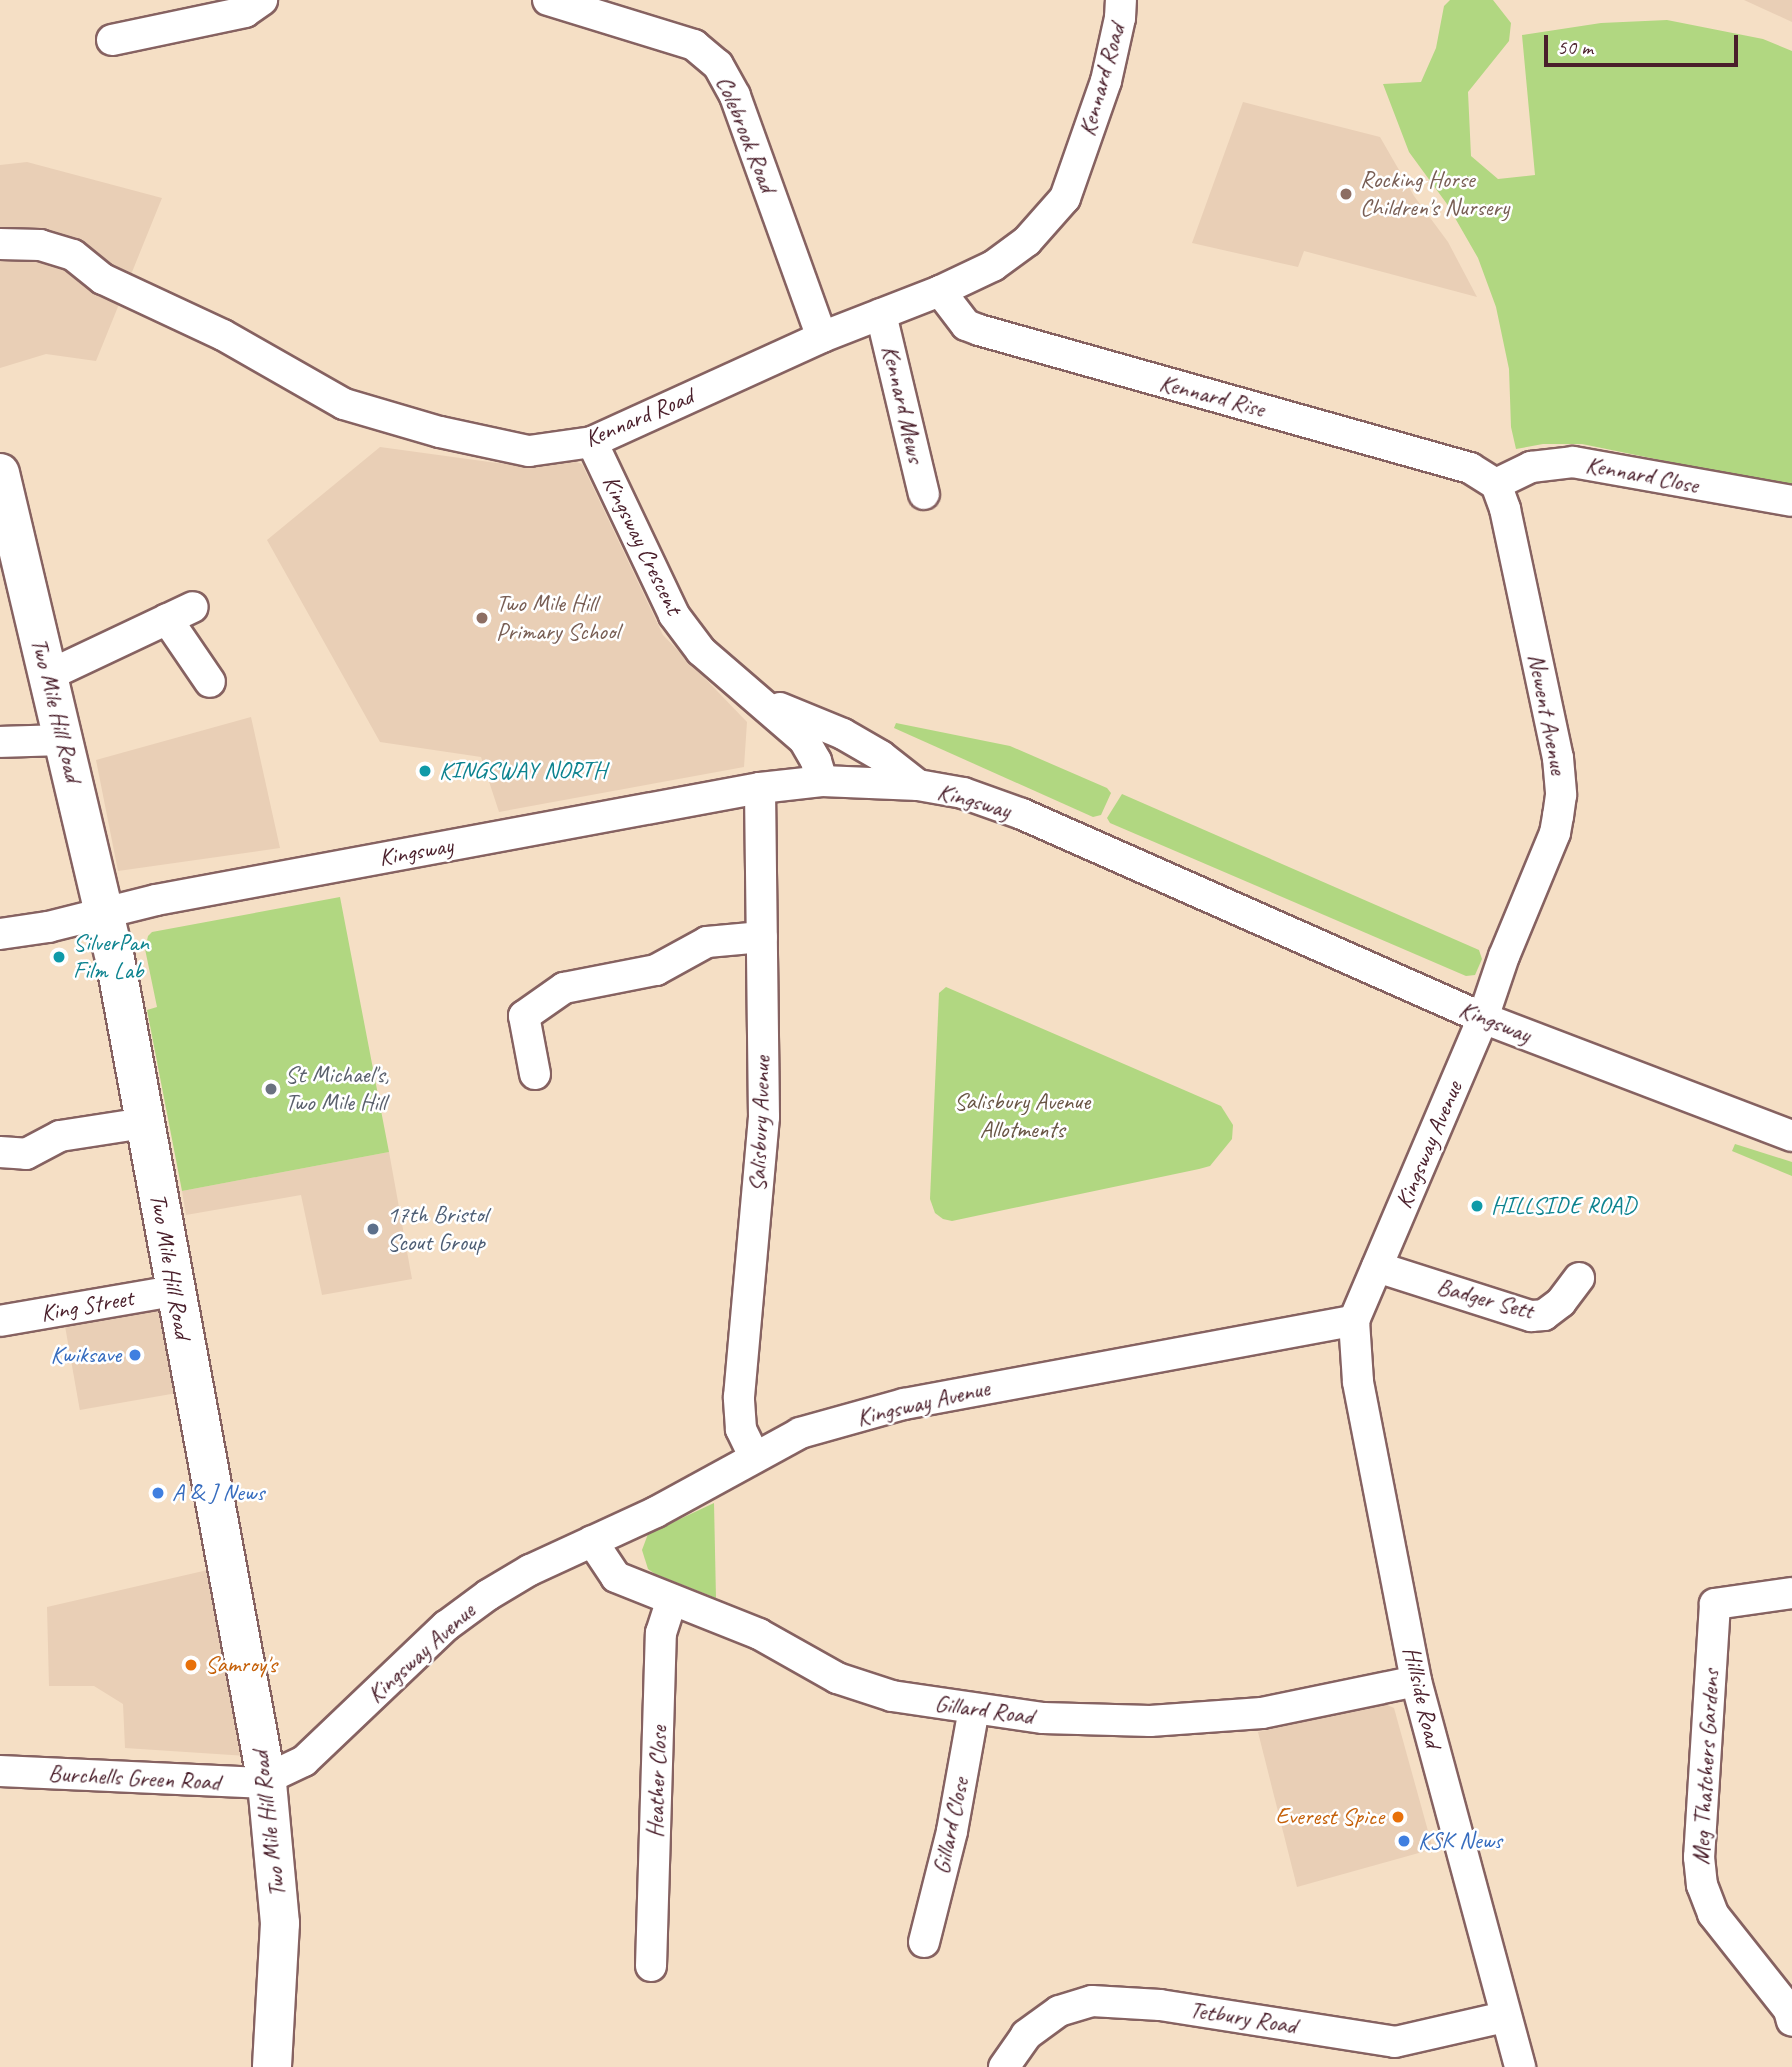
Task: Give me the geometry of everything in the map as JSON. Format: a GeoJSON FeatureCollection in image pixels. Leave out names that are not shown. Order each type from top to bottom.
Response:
{"type":"FeatureCollection","features":[{"type":"Feature","properties":{"kind":"main road","name":"Two Mile Hill Road"},"geometry":{"type":"LineString","coordinates":[[0,473],[105,914],[267,1781],[280,1923],[272,2067]]}},
{"type":"Feature","properties":{"kind":"street"},"geometry":{"type":"LineString","coordinates":[[112,40],[245,12],[262,0]]}},
{"type":"Feature","properties":{"kind":"street","name":"Colebrook Road"},"geometry":{"type":"LineString","coordinates":[[548,0],[694,45],[718,65],[735,96],[822,337]]}},
{"type":"Feature","properties":{"kind":"street","name":"Kennard Road"},"geometry":{"type":"LineString","coordinates":[[0,244],[40,245],[73,255],[103,279],[223,335],[344,404],[440,432],[529,451],[592,442],[822,337],[940,291],[993,266],[1027,241],[1065,198],[1106,81],[1120,18],[1121,0]]}},
{"type":"Feature","properties":{"kind":"street","name":"Kennard Rise"},"geometry":{"type":"LineString","coordinates":[[940,291],[965,325],[979,330],[1470,468],[1496,484]]}},
{"type":"Feature","properties":{"kind":"street","name":"Kennard Mews"},"geometry":{"type":"LineString","coordinates":[[881,314],[924,494]]}},
{"type":"Feature","properties":{"kind":"street","name":"Kingsway Crescent"},"geometry":{"type":"LineString","coordinates":[[592,442],[674,615],[701,651],[804,740],[816,761],[822,781]]}},
{"type":"Feature","properties":{"kind":"street","name":"Kennard Close"},"geometry":{"type":"LineString","coordinates":[[1496,484],[1531,467],[1573,462],[1792,501]]}},
{"type":"Feature","properties":{"kind":"street","name":"Newent Avenue"},"geometry":{"type":"LineString","coordinates":[[1483,1018],[1504,956],[1555,833],[1561,795],[1558,758],[1505,509],[1496,484]]}},
{"type":"Feature","properties":{"kind":"street"},"geometry":{"type":"LineString","coordinates":[[47,676],[180,613],[210,682]]}},
{"type":"Feature","properties":{"kind":"street","name":"Kingsway Crescent"},"geometry":{"type":"LineString","coordinates":[[760,700],[843,734],[881,755],[918,785]]}},
{"type":"Feature","properties":{"kind":"street"},"geometry":{"type":"LineString","coordinates":[[0,742],[64,740]]}},
{"type":"Feature","properties":{"kind":"street","name":"Kingsway"},"geometry":{"type":"LineString","coordinates":[[0,934],[48,928],[156,900],[760,788],[822,781],[918,785],[963,793],[1022,814],[1483,1018],[1792,1136]]}},
{"type":"Feature","properties":{"kind":"street","name":"Salisbury Avenue"},"geometry":{"type":"LineString","coordinates":[[754,1456],[741,1429],[739,1397],[764,1117],[760,788]]}},
{"type":"Feature","properties":{"kind":"street"},"geometry":{"type":"LineString","coordinates":[[535,1074],[524,1016],[564,988],[656,970],[707,942],[762,937]]}},
{"type":"Feature","properties":{"kind":"street","name":"Kingsway Avenue"},"geometry":{"type":"LineString","coordinates":[[267,1781],[304,1761],[446,1626],[488,1595],[530,1570],[656,1512],[800,1433],[904,1404],[1354,1321],[1483,1018]]}},
{"type":"Feature","properties":{"kind":"street"},"geometry":{"type":"LineString","coordinates":[[0,1152],[26,1154],[60,1136],[144,1123]]}},
{"type":"Feature","properties":{"kind":"street","name":"Badger Sett"},"geometry":{"type":"LineString","coordinates":[[1377,1267],[1531,1316],[1544,1315],[1561,1302],[1579,1278]]}},
{"type":"Feature","properties":{"kind":"street","name":"King Street"},"geometry":{"type":"LineString","coordinates":[[0,1321],[174,1291]]}},
{"type":"Feature","properties":{"kind":"street","name":"Hillside Road"},"geometry":{"type":"LineString","coordinates":[[1354,1321],[1358,1382],[1416,1681],[1504,2017],[1520,2067]]}},
{"type":"Feature","properties":{"kind":"street","name":"Gillard Road"},"geometry":{"type":"LineString","coordinates":[[592,1541],[616,1577],[759,1634],[837,1678],[892,1696],[1043,1718],[1163,1721],[1262,1713],[1416,1681]]}},
{"type":"Feature","properties":{"kind":"street","name":"Meg Thatchers Gardens"},"geometry":{"type":"LineString","coordinates":[[1792,1593],[1715,1604],[1699,1857],[1702,1885],[1713,1914],[1789,2010],[1792,2021]]}},
{"type":"Feature","properties":{"kind":"street","name":"Heather Close"},"geometry":{"type":"LineString","coordinates":[[651,1966],[662,1633],[672,1600]]}},
{"type":"Feature","properties":{"kind":"street","name":"Gillard Close"},"geometry":{"type":"LineString","coordinates":[[924,1942],[952,1831],[974,1709]]}},
{"type":"Feature","properties":{"kind":"street","name":"Burchells Green Road"},"geometry":{"type":"LineString","coordinates":[[0,1772],[267,1781]]}},
{"type":"Feature","properties":{"kind":"street","name":"Tetbury Road"},"geometry":{"type":"LineString","coordinates":[[1004,2067],[1026,2035],[1059,2011],[1092,2001],[1160,2005],[1395,2042],[1504,2017]]}},
{"type":"Feature","properties":{"kind":"shaded area"},"geometry":{"type":"Polygon","coordinates":[[[1744,0],[1792,0],[1792,22],[1744,0]]]}},
{"type":"Feature","properties":{"kind":"shaded area"},"geometry":{"type":"Polygon","coordinates":[[[1243,102],[1380,137],[1414,196],[1448,242],[1477,297],[1304,251],[1298,267],[1192,243],[1243,102]]]}},
{"type":"Feature","properties":{"kind":"shaded area"},"geometry":{"type":"Polygon","coordinates":[[[27,162],[162,198],[96,361],[46,354],[0,368],[0,165],[27,162]]]}},
{"type":"Feature","properties":{"kind":"shaded area","name":"Two Mile Hill Primary School"},"geometry":{"type":"Polygon","coordinates":[[[380,447],[497,463],[537,465],[573,461],[582,464],[663,635],[747,722],[744,767],[499,812],[481,757],[380,742],[267,540],[380,447]]]}},
{"type":"Feature","properties":{"kind":"shaded area"},"geometry":{"type":"Polygon","coordinates":[[[251,717],[280,848],[118,871],[96,760],[251,717]]]}},
{"type":"Feature","properties":{"kind":"shaded area"},"geometry":{"type":"Polygon","coordinates":[[[389,1152],[412,1279],[322,1295],[301,1195],[186,1215],[182,1191],[389,1152]]]}},
{"type":"Feature","properties":{"kind":"shaded area","name":"Kwiksave"},"geometry":{"type":"Polygon","coordinates":[[[163,1306],[178,1393],[80,1410],[65,1323],[163,1306]]]}},
{"type":"Feature","properties":{"kind":"shaded area"},"geometry":{"type":"Polygon","coordinates":[[[212,1569],[247,1756],[125,1748],[123,1704],[94,1686],[49,1686],[47,1607],[212,1569]]]}},
{"type":"Feature","properties":{"kind":"shaded area"},"geometry":{"type":"Polygon","coordinates":[[[1385,1704],[1394,1708],[1433,1849],[1297,1887],[1258,1732],[1385,1704]]]}},
{"type":"Feature","properties":{"kind":"green space"},"geometry":{"type":"Polygon","coordinates":[[[1450,0],[1493,0],[1511,23],[1509,41],[1468,92],[1471,156],[1498,179],[1535,175],[1522,35],[1601,23],[1667,20],[1763,39],[1792,51],[1792,487],[1582,444],[1543,444],[1516,449],[1511,427],[1509,369],[1496,307],[1478,258],[1447,204],[1409,152],[1383,84],[1421,82],[1436,48],[1444,6],[1450,0]]]}},
{"type":"Feature","properties":{"kind":"green space"},"geometry":{"type":"Polygon","coordinates":[[[896,723],[1010,746],[1107,788],[1111,793],[1101,815],[1093,817],[894,728],[896,723]]]}},
{"type":"Feature","properties":{"kind":"green space"},"geometry":{"type":"Polygon","coordinates":[[[1122,794],[1479,950],[1482,959],[1475,975],[1466,976],[1110,823],[1107,818],[1122,794]]]}},
{"type":"Feature","properties":{"kind":"green space"},"geometry":{"type":"Polygon","coordinates":[[[340,897],[389,1152],[182,1191],[147,1010],[157,1007],[145,949],[148,936],[152,932],[340,897]]]}},
{"type":"Feature","properties":{"kind":"green space","name":"Salisbury Avenue Allotments"},"geometry":{"type":"Polygon","coordinates":[[[946,987],[1221,1106],[1233,1125],[1232,1139],[1210,1166],[952,1221],[943,1219],[935,1213],[930,1199],[939,993],[946,987]]]}},
{"type":"Feature","properties":{"kind":"green space"},"geometry":{"type":"Polygon","coordinates":[[[1735,1144],[1792,1162],[1792,1176],[1732,1151],[1735,1144]]]}},
{"type":"Feature","properties":{"kind":"green space"},"geometry":{"type":"Polygon","coordinates":[[[714,1503],[716,1598],[655,1574],[648,1569],[642,1550],[648,1534],[714,1503]]]}},
{"type":"Feature","properties":{"kind":"place","name":"Rocking Horse Children's Nursery"},"geometry":{"type":"Point","coordinates":[1346,194]}},
{"type":"Feature","properties":{"kind":"place","name":"Two Mile Hill Primary School"},"geometry":{"type":"Point","coordinates":[482,618]}},
{"type":"Feature","properties":{"kind":"place","name":"KINGSWAY NORTH"},"geometry":{"type":"Point","coordinates":[425,771]}},
{"type":"Feature","properties":{"kind":"place","name":"SilverPan Film Lab"},"geometry":{"type":"Point","coordinates":[59,957]}},
{"type":"Feature","properties":{"kind":"place","name":"St Michael's, Two Mile Hill"},"geometry":{"type":"Point","coordinates":[271,1089]}},
{"type":"Feature","properties":{"kind":"place","name":"HILLSIDE ROAD"},"geometry":{"type":"Point","coordinates":[1477,1206]}},
{"type":"Feature","properties":{"kind":"place","name":"17th Bristol Scout Group"},"geometry":{"type":"Point","coordinates":[373,1229]}},
{"type":"Feature","properties":{"kind":"place","name":"Kwiksave"},"geometry":{"type":"Point","coordinates":[135,1355]}},
{"type":"Feature","properties":{"kind":"place","name":"A & J News"},"geometry":{"type":"Point","coordinates":[158,1493]}},
{"type":"Feature","properties":{"kind":"place","name":"Samroy's"},"geometry":{"type":"Point","coordinates":[191,1665]}},
{"type":"Feature","properties":{"kind":"place","name":"Everest Spice"},"geometry":{"type":"Point","coordinates":[1398,1817]}},
{"type":"Feature","properties":{"kind":"place","name":"KSK News"},"geometry":{"type":"Point","coordinates":[1404,1841]}}]}
